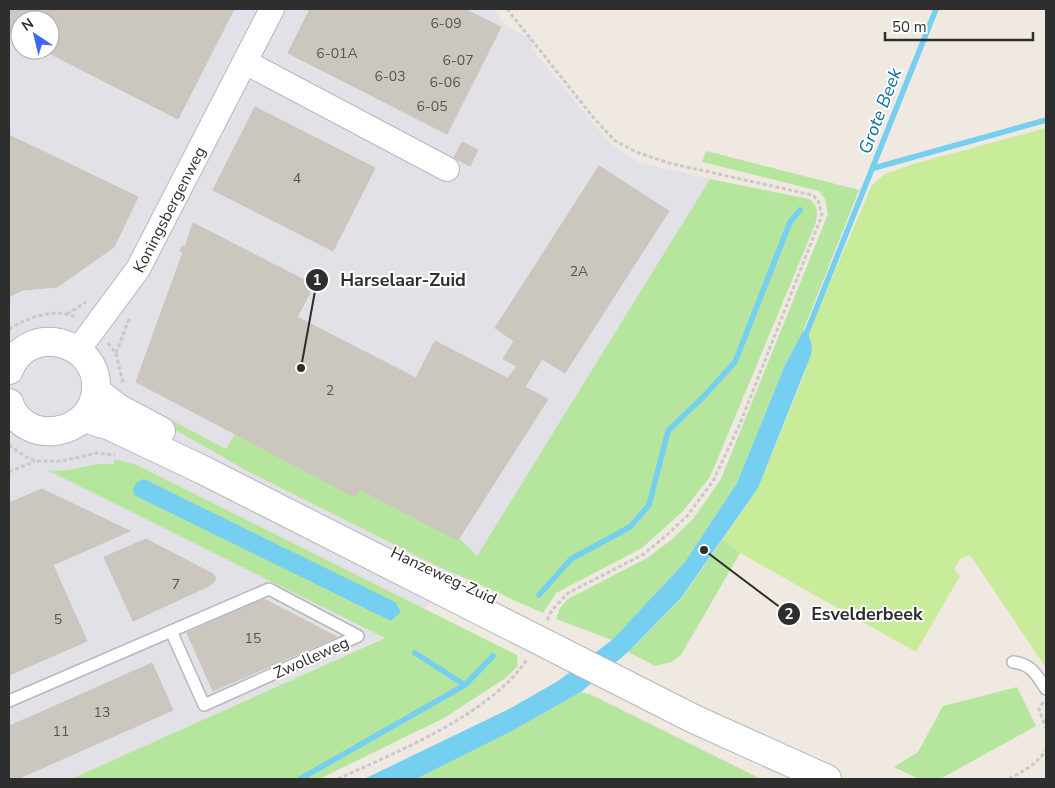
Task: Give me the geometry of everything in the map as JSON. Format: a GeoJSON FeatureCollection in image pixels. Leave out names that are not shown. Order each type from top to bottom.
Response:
{"type":"FeatureCollection","features":[{"type":"Feature","properties":{"kind":"street","name":"Koningsbergenweg"},"geometry":{"type":"LineString","coordinates":[[78,350],[138,269],[272,9]]}},
{"type":"Feature","properties":{"kind":"street"},"geometry":{"type":"LineString","coordinates":[[244,62],[447,169]]}},
{"type":"Feature","properties":{"kind":"street"},"geometry":{"type":"LineString","coordinates":[[9,368],[17,356],[27,348],[40,342],[53,341],[66,343],[78,350],[89,361],[95,375],[96,391],[92,406],[84,418],[72,427],[58,432],[44,432],[13,419]]}},
{"type":"Feature","properties":{"kind":"street","name":"Hanzeweg-Zuid"},"geometry":{"type":"LineString","coordinates":[[96,391],[118,408],[209,458],[411,561],[546,623],[574,647]]}},
{"type":"Feature","properties":{"kind":"street","name":"Hanzeweg-Zuid"},"geometry":{"type":"LineString","coordinates":[[84,418],[110,426],[204,470],[623,672],[703,704],[791,761],[828,779]]}},
{"type":"Feature","properties":{"kind":"lane","name":"Zwolleweg"},"geometry":{"type":"LineString","coordinates":[[9,700],[269,589],[358,636],[204,705],[171,631]]}},
{"type":"Feature","properties":{"kind":"lane"},"geometry":{"type":"LineString","coordinates":[[1013,662],[1024,663],[1033,669],[1046,689]]}},
{"type":"Feature","properties":{"kind":"path"},"geometry":{"type":"LineString","coordinates":[[507,9],[593,117],[614,140],[636,152],[669,163],[812,195],[818,200],[822,216],[740,424],[713,481],[687,516],[644,554],[568,593],[560,600],[546,623]]}},
{"type":"Feature","properties":{"kind":"path"},"geometry":{"type":"LineString","coordinates":[[9,445],[26,457],[35,460],[62,461],[97,453]]}},
{"type":"Feature","properties":{"kind":"path"},"geometry":{"type":"LineString","coordinates":[[9,472],[35,460]]}},
{"type":"Feature","properties":{"kind":"path"},"geometry":{"type":"LineString","coordinates":[[338,779],[419,741],[454,721],[506,686],[517,675],[529,656]]}},
{"type":"Feature","properties":{"kind":"path"},"geometry":{"type":"LineString","coordinates":[[1046,698],[1039,710],[1046,727]]}},
{"type":"Feature","properties":{"kind":"path"},"geometry":{"type":"LineString","coordinates":[[1009,779],[1039,760],[1046,750]]}},
{"type":"Feature","properties":{"kind":"shaded area"},"geometry":{"type":"Polygon","coordinates":[[[9,9],[494,9],[506,26],[535,41],[531,48],[609,142],[638,162],[710,179],[477,556],[403,629],[71,779],[9,779],[9,9]]]}},
{"type":"Feature","properties":{"kind":"green space"},"geometry":{"type":"Polygon","coordinates":[[[1046,128],[1046,668],[970,555],[960,559],[954,569],[960,576],[916,652],[740,553],[723,539],[758,488],[806,370],[812,346],[808,333],[872,185],[885,174],[910,165],[1046,128]]]}},
{"type":"Feature","properties":{"kind":"green space"},"geometry":{"type":"Polygon","coordinates":[[[706,151],[859,190],[803,331],[785,365],[737,483],[685,562],[612,640],[556,619],[560,608],[568,599],[647,558],[671,540],[693,519],[721,479],[828,214],[825,199],[819,191],[702,162],[706,151]]]}},
{"type":"Feature","properties":{"kind":"green space"},"geometry":{"type":"Polygon","coordinates":[[[710,179],[809,199],[815,204],[817,210],[815,225],[710,477],[682,512],[642,548],[556,593],[543,613],[435,565],[249,472],[139,409],[141,404],[226,449],[236,432],[457,536],[477,556],[710,179]]]}},
{"type":"Feature","properties":{"kind":"green space"},"geometry":{"type":"Polygon","coordinates":[[[115,459],[137,465],[517,655],[518,666],[504,679],[444,718],[319,779],[71,779],[385,638],[47,470],[55,471],[113,464],[115,459]]]}},
{"type":"Feature","properties":{"kind":"green space"},"geometry":{"type":"Polygon","coordinates":[[[723,539],[740,553],[681,655],[671,662],[655,666],[628,652],[681,599],[723,539]]]}},
{"type":"Feature","properties":{"kind":"green space"},"geometry":{"type":"Polygon","coordinates":[[[1017,687],[1036,726],[940,779],[919,779],[894,767],[918,752],[943,706],[1017,687]]]}},
{"type":"Feature","properties":{"kind":"green space"},"geometry":{"type":"Polygon","coordinates":[[[581,692],[592,695],[761,779],[416,779],[510,732],[581,692]]]}},
{"type":"Feature","properties":{"kind":"water"},"geometry":{"type":"Polygon","coordinates":[[[803,331],[808,333],[812,346],[811,355],[758,488],[681,598],[628,652],[581,692],[510,732],[416,779],[364,779],[511,708],[558,681],[612,640],[685,562],[737,483],[785,365],[803,331]]]}},
{"type":"Feature","properties":{"kind":"water"},"geometry":{"type":"Polygon","coordinates":[[[144,479],[395,602],[401,612],[391,621],[134,495],[133,489],[137,482],[144,479]]]}},
{"type":"Feature","properties":{"kind":"building"},"geometry":{"type":"Polygon","coordinates":[[[9,9],[234,9],[178,119],[60,59],[60,10],[10,10],[9,33],[9,9]]]}},
{"type":"Feature","properties":{"kind":"building"},"geometry":{"type":"Polygon","coordinates":[[[310,9],[464,9],[501,27],[447,134],[288,53],[310,9]]]}},
{"type":"Feature","properties":{"kind":"building"},"geometry":{"type":"Polygon","coordinates":[[[255,107],[375,168],[333,251],[213,190],[255,107]]]}},
{"type":"Feature","properties":{"kind":"building"},"geometry":{"type":"Polygon","coordinates":[[[9,135],[138,197],[114,247],[57,287],[22,290],[9,297],[9,135]]]}},
{"type":"Feature","properties":{"kind":"building"},"geometry":{"type":"Polygon","coordinates":[[[462,142],[478,150],[470,166],[454,158],[462,142]]]}},
{"type":"Feature","properties":{"kind":"building"},"geometry":{"type":"Polygon","coordinates":[[[599,166],[669,211],[565,373],[542,359],[525,387],[508,378],[517,366],[503,359],[514,341],[495,328],[599,166]]]}},
{"type":"Feature","properties":{"kind":"building"},"geometry":{"type":"Polygon","coordinates":[[[193,223],[314,285],[297,317],[416,378],[435,341],[548,399],[458,540],[359,489],[355,497],[136,382],[183,252],[180,251],[182,246],[185,247],[193,223]]]}},
{"type":"Feature","properties":{"kind":"building"},"geometry":{"type":"Polygon","coordinates":[[[42,489],[130,531],[53,565],[87,641],[9,675],[9,503],[42,489]]]}},
{"type":"Feature","properties":{"kind":"building"},"geometry":{"type":"Polygon","coordinates":[[[146,539],[213,574],[216,579],[211,585],[133,621],[104,557],[146,539]]]}},
{"type":"Feature","properties":{"kind":"building"},"geometry":{"type":"Polygon","coordinates":[[[264,599],[337,637],[213,691],[187,633],[264,599]]]}},
{"type":"Feature","properties":{"kind":"building"},"geometry":{"type":"Polygon","coordinates":[[[152,663],[173,710],[112,737],[91,690],[152,663]]]}},
{"type":"Feature","properties":{"kind":"building"},"geometry":{"type":"Polygon","coordinates":[[[91,690],[112,737],[58,761],[37,714],[91,690]]]}},
{"type":"Feature","properties":{"kind":"building"},"geometry":{"type":"Polygon","coordinates":[[[37,714],[58,761],[17,779],[9,779],[9,726],[37,714]]]}},
{"type":"Feature","properties":{"kind":"waterway","name":"Grote Beek"},"geometry":{"type":"LineString","coordinates":[[804,339],[936,9]]}},
{"type":"Feature","properties":{"kind":"waterway"},"geometry":{"type":"LineString","coordinates":[[874,168],[1046,120]]}},
{"type":"Feature","properties":{"kind":"waterway"},"geometry":{"type":"LineString","coordinates":[[539,595],[571,559],[630,527],[649,505],[668,431],[735,362],[790,222],[800,210]]}},
{"type":"Feature","properties":{"kind":"waterway"},"geometry":{"type":"LineString","coordinates":[[415,653],[465,685]]}},
{"type":"Feature","properties":{"kind":"waterway"},"geometry":{"type":"LineString","coordinates":[[300,779],[465,685],[493,656]]}},
{"type":"Feature","properties":{"kind":"place","name":"Harselaar-Zuid"},"geometry":{"type":"Point","coordinates":[301,368]}},
{"type":"Feature","properties":{"kind":"place","name":"Esvelderbeek"},"geometry":{"type":"Point","coordinates":[704,550]}}]}
